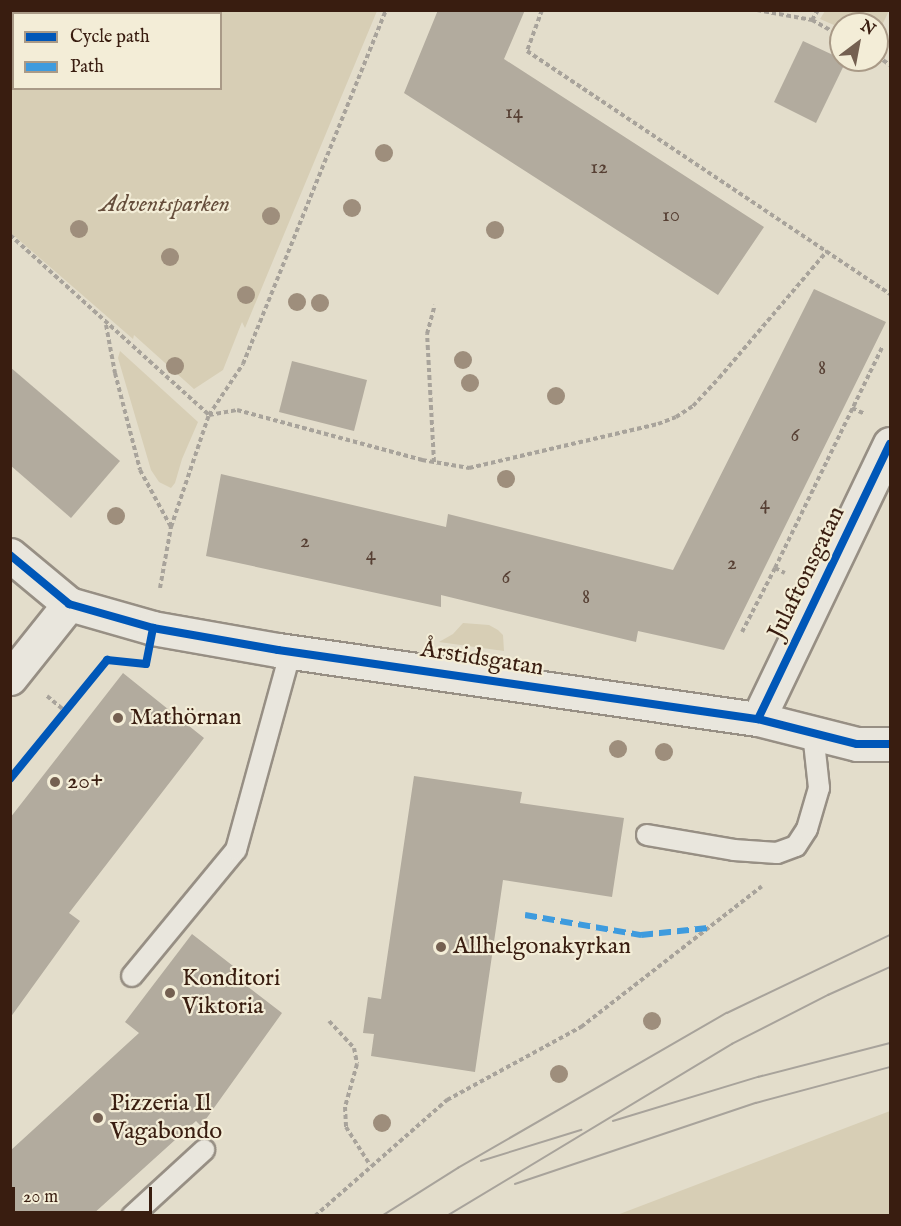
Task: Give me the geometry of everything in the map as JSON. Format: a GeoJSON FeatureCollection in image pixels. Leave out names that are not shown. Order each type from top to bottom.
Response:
{"type":"FeatureCollection","features":[{"type":"Feature","properties":{"kind":"street","name":"Julaftonsgatan"},"geometry":{"type":"LineString","coordinates":[[758,719],[891,444]]}},
{"type":"Feature","properties":{"kind":"street"},"geometry":{"type":"LineString","coordinates":[[10,555],[69,604],[10,678]]}},
{"type":"Feature","properties":{"kind":"street","name":"Årstidsgatan"},"geometry":{"type":"LineString","coordinates":[[69,604],[153,628],[291,651],[758,719],[857,744],[891,744]]}},
{"type":"Feature","properties":{"kind":"lane"},"geometry":{"type":"LineString","coordinates":[[132,976],[236,850],[291,651]]}},
{"type":"Feature","properties":{"kind":"lane"},"geometry":{"type":"LineString","coordinates":[[647,835],[734,850],[777,853],[796,846],[807,829],[819,788],[813,733]]}},
{"type":"Feature","properties":{"kind":"lane"},"geometry":{"type":"LineString","coordinates":[[132,1215],[204,1150]]}},
{"type":"Feature","properties":{"kind":"path"},"geometry":{"type":"LineString","coordinates":[[153,628],[171,527],[209,415],[243,364],[386,10]]}},
{"type":"Feature","properties":{"kind":"path"},"geometry":{"type":"LineString","coordinates":[[542,10],[527,51],[891,294]]}},
{"type":"Feature","properties":{"kind":"path"},"geometry":{"type":"LineString","coordinates":[[757,10],[812,20],[829,29]]}},
{"type":"Feature","properties":{"kind":"path"},"geometry":{"type":"LineString","coordinates":[[812,20],[818,10]]}},
{"type":"Feature","properties":{"kind":"path"},"geometry":{"type":"LineString","coordinates":[[10,235],[209,415]]}},
{"type":"Feature","properties":{"kind":"path"},"geometry":{"type":"LineString","coordinates":[[209,415],[237,410],[434,462],[469,468],[658,424],[676,417],[693,406],[827,251]]}},
{"type":"Feature","properties":{"kind":"path"},"geometry":{"type":"LineString","coordinates":[[434,462],[427,334],[435,305]]}},
{"type":"Feature","properties":{"kind":"path"},"geometry":{"type":"LineString","coordinates":[[106,324],[115,373],[140,470],[171,527]]}},
{"type":"Feature","properties":{"kind":"path"},"geometry":{"type":"LineString","coordinates":[[775,568],[882,348]]}},
{"type":"Feature","properties":{"kind":"path"},"geometry":{"type":"LineString","coordinates":[[315,1215],[447,1100],[581,1027],[770,879]]}},
{"type":"Feature","properties":{"kind":"path"},"geometry":{"type":"LineString","coordinates":[[329,1021],[354,1048],[357,1064],[345,1107],[346,1127],[370,1166]]}},
{"type":"Feature","properties":{"kind":"green space","name":"Adventsparken"},"geometry":{"type":"Polygon","coordinates":[[[11,10],[377,11],[245,328],[242,322],[223,370],[194,389],[134,335],[133,339],[11,233],[11,10]]]}},
{"type":"Feature","properties":{"kind":"green space"},"geometry":{"type":"Polygon","coordinates":[[[825,10],[889,11],[829,12],[829,23],[820,19],[825,10]]]}},
{"type":"Feature","properties":{"kind":"green space"},"geometry":{"type":"Polygon","coordinates":[[[120,351],[198,422],[182,459],[175,483],[171,488],[159,482],[151,470],[118,358],[120,351]]]}},
{"type":"Feature","properties":{"kind":"green space"},"geometry":{"type":"Polygon","coordinates":[[[463,623],[489,625],[498,630],[503,635],[504,651],[439,642],[453,634],[463,623]]]}},
{"type":"Feature","properties":{"kind":"green space"},"geometry":{"type":"Polygon","coordinates":[[[890,1111],[890,1215],[617,1215],[890,1111]]]}},
{"type":"Feature","properties":{"kind":"building"},"geometry":{"type":"Polygon","coordinates":[[[438,10],[525,10],[504,59],[764,227],[718,295],[404,93],[438,10]]]}},
{"type":"Feature","properties":{"kind":"building"},"geometry":{"type":"Polygon","coordinates":[[[803,41],[829,53],[829,72],[841,72],[816,123],[774,102],[803,41]]]}},
{"type":"Feature","properties":{"kind":"building"},"geometry":{"type":"Polygon","coordinates":[[[814,289],[886,322],[724,650],[638,631],[636,642],[441,595],[441,607],[206,556],[221,474],[446,527],[448,514],[673,570],[814,289]]]}},
{"type":"Feature","properties":{"kind":"building"},"geometry":{"type":"Polygon","coordinates":[[[292,361],[367,380],[354,431],[279,412],[292,361]]]}},
{"type":"Feature","properties":{"kind":"building"},"geometry":{"type":"Polygon","coordinates":[[[10,367],[120,461],[71,518],[10,465],[10,367]]]}},
{"type":"Feature","properties":{"kind":"building"},"geometry":{"type":"Polygon","coordinates":[[[123,673],[204,738],[69,913],[80,921],[10,1018],[10,818],[123,673]]]}},
{"type":"Feature","properties":{"kind":"building","name":"Allhelgonakyrkan"},"geometry":{"type":"Polygon","coordinates":[[[414,776],[522,792],[520,803],[624,818],[612,897],[503,880],[475,1072],[371,1056],[374,1034],[363,1033],[368,997],[381,999],[414,776]]]}},
{"type":"Feature","properties":{"kind":"building"},"geometry":{"type":"Polygon","coordinates":[[[192,934],[251,980],[247,986],[282,1013],[201,1126],[196,1121],[92,1215],[10,1215],[10,1151],[139,1033],[125,1022],[192,934]]]}},
{"type":"Feature","properties":{"kind":"tram line"},"geometry":{"type":"LineString","coordinates":[[382,1216],[458,1168],[727,1013],[890,935]]}},
{"type":"Feature","properties":{"kind":"tram line"},"geometry":{"type":"LineString","coordinates":[[447,1216],[732,1044],[828,995],[890,967]]}},
{"type":"Feature","properties":{"kind":"tram line"},"geometry":{"type":"LineString","coordinates":[[613,1121],[758,1077],[890,1043]]}},
{"type":"Feature","properties":{"kind":"tram line"},"geometry":{"type":"LineString","coordinates":[[515,1184],[756,1103],[890,1067]]}},
{"type":"Feature","properties":{"kind":"tram line"},"geometry":{"type":"LineString","coordinates":[[481,1161],[581,1130]]}},
{"type":"Feature","properties":{"kind":"marked path"},"geometry":{"type":"LineString","coordinates":[[525,915],[641,935],[708,928]]}},
{"type":"Feature","properties":{"kind":"cycle path"},"geometry":{"type":"LineString","coordinates":[[758,719],[890,444]]}},
{"type":"Feature","properties":{"kind":"cycle path"},"geometry":{"type":"LineString","coordinates":[[10,555],[69,604],[153,628],[278,650],[758,719],[857,744],[890,744]]}},
{"type":"Feature","properties":{"kind":"cycle path"},"geometry":{"type":"LineString","coordinates":[[10,779],[107,660],[146,664],[153,628]]}},
{"type":"Feature","properties":{"kind":"place","name":"Mathörnan"},"geometry":{"type":"Point","coordinates":[118,718]}},
{"type":"Feature","properties":{"kind":"place","name":"20+"},"geometry":{"type":"Point","coordinates":[55,782]}},
{"type":"Feature","properties":{"kind":"place","name":"Allhelgonakyrkan"},"geometry":{"type":"Point","coordinates":[441,947]}},
{"type":"Feature","properties":{"kind":"place","name":"Konditori Viktoria"},"geometry":{"type":"Point","coordinates":[170,993]}},
{"type":"Feature","properties":{"kind":"place","name":"Pizzeria Il Vagabondo"},"geometry":{"type":"Point","coordinates":[98,1118]}}]}
